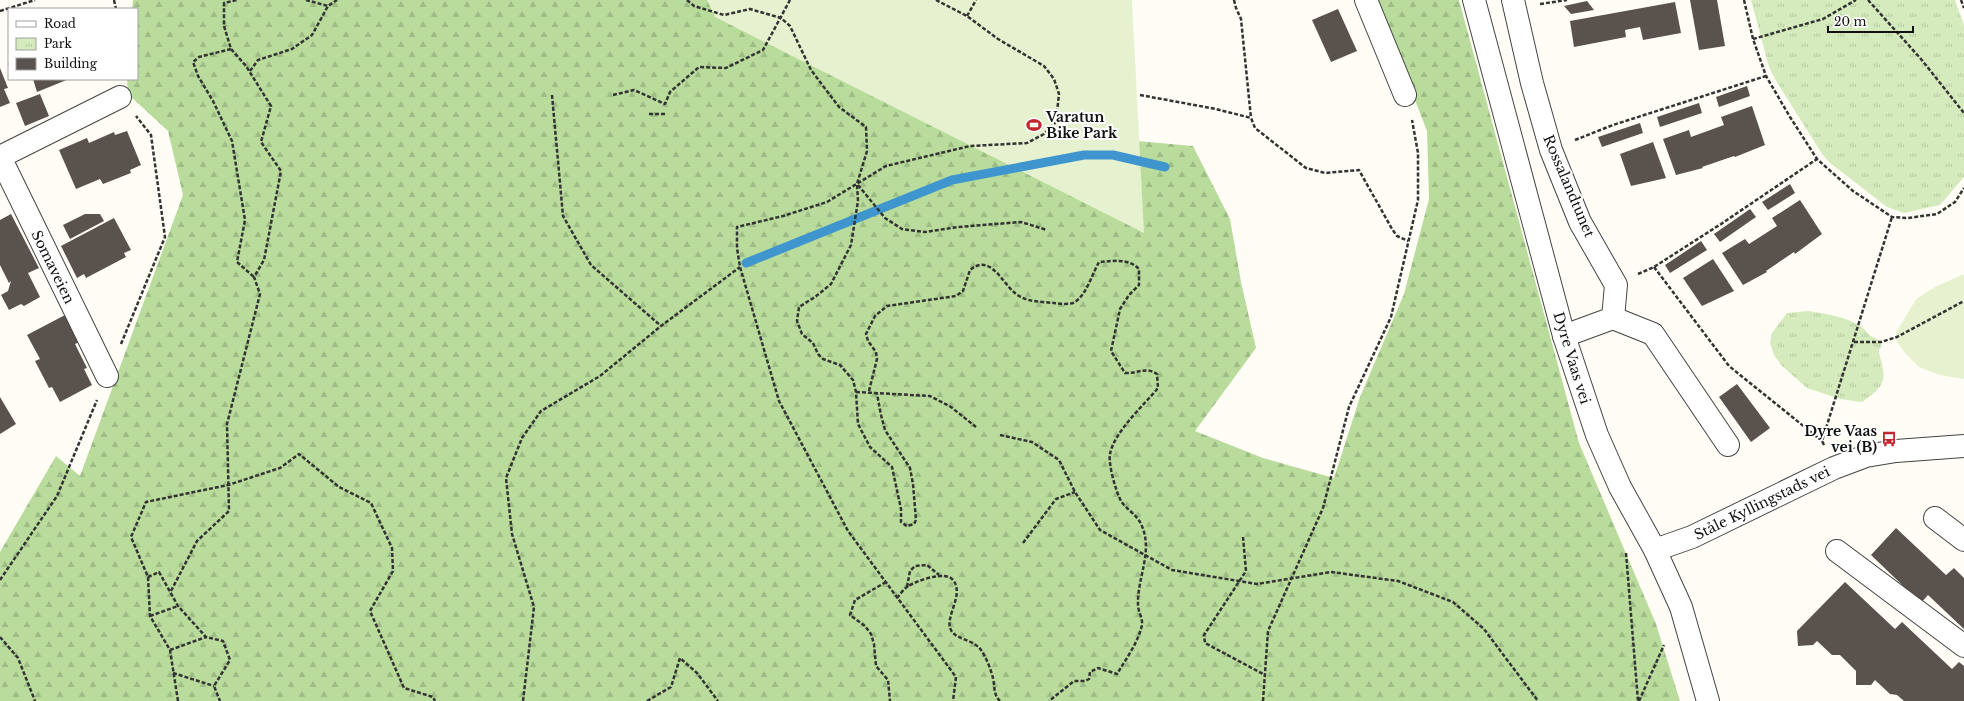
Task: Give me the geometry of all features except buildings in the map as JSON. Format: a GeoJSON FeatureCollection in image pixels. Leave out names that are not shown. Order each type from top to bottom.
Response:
{"type":"FeatureCollection","features":[{"type":"Feature","properties":{"kind":"street"},"geometry":{"type":"LineString","coordinates":[[1366,0],[1405,95]]}},
{"type":"Feature","properties":{"kind":"street","name":"Dyre Vaas vei"},"geometry":{"type":"LineString","coordinates":[[1474,0],[1564,336],[1596,435],[1620,487],[1655,550],[1681,608],[1708,701]]}},
{"type":"Feature","properties":{"kind":"street","name":"Rossalandtunet"},"geometry":{"type":"LineString","coordinates":[[1513,0],[1532,83],[1551,150],[1580,222],[1616,285]]}},
{"type":"Feature","properties":{"kind":"street","name":"Somaveien"},"geometry":{"type":"LineString","coordinates":[[107,376],[0,157],[120,97]]}},
{"type":"Feature","properties":{"kind":"street"},"geometry":{"type":"LineString","coordinates":[[1613,318],[1616,285]]}},
{"type":"Feature","properties":{"kind":"street"},"geometry":{"type":"LineString","coordinates":[[1564,336],[1613,318],[1653,334],[1728,445]]}},
{"type":"Feature","properties":{"kind":"street","name":"Ståle Kyllingstads vei"},"geometry":{"type":"LineString","coordinates":[[1655,550],[1692,537],[1834,468],[1866,456],[1896,451],[1964,446]]}},
{"type":"Feature","properties":{"kind":"street"},"geometry":{"type":"LineString","coordinates":[[1935,518],[1964,540]]}},
{"type":"Feature","properties":{"kind":"street"},"geometry":{"type":"LineString","coordinates":[[1837,551],[1964,646]]}},
{"type":"Feature","properties":{"kind":"path"},"geometry":{"type":"LineString","coordinates":[[10,8],[35,0]]}},
{"type":"Feature","properties":{"kind":"path"},"geometry":{"type":"LineString","coordinates":[[237,0],[224,3],[224,26],[231,49],[250,71],[271,106],[261,142],[281,171],[264,260],[254,277]]}},
{"type":"Feature","properties":{"kind":"path"},"geometry":{"type":"LineString","coordinates":[[306,0],[328,6]]}},
{"type":"Feature","properties":{"kind":"path"},"geometry":{"type":"LineString","coordinates":[[250,71],[258,60],[292,49],[312,35],[328,6],[337,0]]}},
{"type":"Feature","properties":{"kind":"path"},"geometry":{"type":"LineString","coordinates":[[687,0],[694,6],[724,15],[750,9],[781,18],[790,26],[811,70],[839,107],[866,127],[867,151],[857,184],[858,201],[851,245],[844,261],[827,289],[799,307],[797,321],[802,334],[813,343],[818,354],[823,359],[840,365],[853,380],[856,392],[858,424],[870,447],[892,467],[901,509],[901,522],[907,526],[914,524],[916,520],[910,468],[886,430],[881,416],[877,394]]}},
{"type":"Feature","properties":{"kind":"path"},"geometry":{"type":"LineString","coordinates":[[613,95],[634,90],[665,104],[670,92],[699,67],[726,68],[763,50],[790,0]]}},
{"type":"Feature","properties":{"kind":"path"},"geometry":{"type":"LineString","coordinates":[[936,0],[967,16],[998,39],[1044,66],[1054,79],[1059,94],[1056,122],[1044,134],[1027,143],[970,146],[906,160],[886,166],[827,202],[783,216],[737,227],[737,248],[740,267],[779,401],[848,531],[956,677],[953,701]]}},
{"type":"Feature","properties":{"kind":"path"},"geometry":{"type":"LineString","coordinates":[[967,16],[976,0]]}},
{"type":"Feature","properties":{"kind":"path"},"geometry":{"type":"LineString","coordinates":[[1234,0],[1236,8],[1242,19],[1251,118],[1255,128],[1306,168],[1326,173],[1359,170],[1392,229],[1397,236],[1408,241]]}},
{"type":"Feature","properties":{"kind":"path"},"geometry":{"type":"LineString","coordinates":[[1744,0],[1753,39],[1766,76],[1817,159],[1853,191],[1892,217],[1908,218],[1937,214],[1955,202],[1964,188]]}},
{"type":"Feature","properties":{"kind":"path"},"geometry":{"type":"LineString","coordinates":[[1753,39],[1823,19],[1856,0]]}},
{"type":"Feature","properties":{"kind":"path"},"geometry":{"type":"LineString","coordinates":[[1868,0],[1921,59],[1964,113]]}},
{"type":"Feature","properties":{"kind":"path"},"geometry":{"type":"LineString","coordinates":[[1961,0],[1964,8]]}},
{"type":"Feature","properties":{"kind":"path"},"geometry":{"type":"LineString","coordinates":[[171,591],[197,541],[229,511],[227,424],[260,294],[254,277],[237,262],[245,220],[232,142],[213,101],[198,76],[193,62],[199,57],[231,49]]}},
{"type":"Feature","properties":{"kind":"path"},"geometry":{"type":"LineString","coordinates":[[1551,150],[1613,125],[1766,76]]}},
{"type":"Feature","properties":{"kind":"path"},"geometry":{"type":"LineString","coordinates":[[552,95],[563,216],[591,265],[660,326]]}},
{"type":"Feature","properties":{"kind":"path"},"geometry":{"type":"LineString","coordinates":[[1140,95],[1216,109],[1251,118]]}},
{"type":"Feature","properties":{"kind":"path"},"geometry":{"type":"LineString","coordinates":[[1263,701],[1268,631],[1322,508],[1348,407],[1391,317],[1418,200],[1418,153],[1413,124],[1405,95]]}},
{"type":"Feature","properties":{"kind":"path"},"geometry":{"type":"LineString","coordinates":[[650,114],[665,114]]}},
{"type":"Feature","properties":{"kind":"path"},"geometry":{"type":"LineString","coordinates":[[1616,285],[1654,267],[1817,159]]}},
{"type":"Feature","properties":{"kind":"path"},"geometry":{"type":"LineString","coordinates":[[857,184],[885,218],[902,229],[925,232],[958,227],[1022,222],[1047,230]]}},
{"type":"Feature","properties":{"kind":"path"},"geometry":{"type":"LineString","coordinates":[[1822,441],[1892,217]]}},
{"type":"Feature","properties":{"kind":"path"},"geometry":{"type":"LineString","coordinates":[[869,391],[877,359],[876,352],[868,341],[866,334],[875,316],[887,306],[956,296],[963,291],[970,270],[982,265],[987,265],[994,270],[1020,297],[1042,302],[1061,304],[1075,303],[1083,294],[1099,262],[1124,260],[1135,264],[1139,269],[1139,285],[1129,295],[1120,309],[1111,351],[1125,373],[1131,374],[1139,370],[1151,370],[1156,374],[1158,388],[1122,429],[1110,454],[1113,477],[1121,501],[1141,524],[1145,537],[1147,556],[1141,574],[1138,605],[1142,624],[1136,642],[1116,674],[1098,668],[1090,672],[1089,679],[1085,681],[1074,681],[1049,701]]}},
{"type":"Feature","properties":{"kind":"path"},"geometry":{"type":"LineString","coordinates":[[522,701],[534,608],[512,534],[506,478],[522,438],[541,411],[600,376],[660,326],[740,267]]}},
{"type":"Feature","properties":{"kind":"path"},"geometry":{"type":"LineString","coordinates":[[1654,267],[1729,366],[1822,441],[1834,468]]}},
{"type":"Feature","properties":{"kind":"path"},"geometry":{"type":"LineString","coordinates":[[1854,342],[1881,342],[1897,337],[1964,301]]}},
{"type":"Feature","properties":{"kind":"path"},"geometry":{"type":"LineString","coordinates":[[856,392],[869,391],[877,394],[930,396],[951,407],[976,427]]}},
{"type":"Feature","properties":{"kind":"path"},"geometry":{"type":"LineString","coordinates":[[1000,435],[1032,442],[1059,460],[1074,492],[1100,530],[1172,570],[1257,584],[1291,580],[1331,572],[1398,581],[1453,602],[1484,629],[1538,701]]}},
{"type":"Feature","properties":{"kind":"path"},"geometry":{"type":"LineString","coordinates":[[178,701],[170,650],[150,616],[148,577],[131,537],[146,502],[228,485],[280,468],[299,454],[339,487],[371,503],[392,548],[393,571],[370,611],[404,688],[433,697],[435,701]]}},
{"type":"Feature","properties":{"kind":"path"},"geometry":{"type":"LineString","coordinates":[[1023,542],[1056,499],[1074,492]]}},
{"type":"Feature","properties":{"kind":"path"},"geometry":{"type":"LineString","coordinates":[[1243,537],[1246,572],[1204,636],[1205,643],[1265,675]]}},
{"type":"Feature","properties":{"kind":"path"},"geometry":{"type":"LineString","coordinates":[[1626,550],[1638,701]]}},
{"type":"Feature","properties":{"kind":"path"},"geometry":{"type":"LineString","coordinates":[[907,587],[910,570],[915,566],[927,565],[940,575]]}},
{"type":"Feature","properties":{"kind":"path"},"geometry":{"type":"LineString","coordinates":[[148,577],[159,572],[171,591],[178,606],[206,637],[222,641],[230,660],[214,686]]}},
{"type":"Feature","properties":{"kind":"path"},"geometry":{"type":"LineString","coordinates":[[897,598],[907,587],[940,575],[949,576],[954,581],[957,594],[949,624],[951,631],[955,636],[973,642],[982,651],[993,678],[995,696],[1000,701]]}},
{"type":"Feature","properties":{"kind":"path"},"geometry":{"type":"LineString","coordinates":[[886,582],[856,600],[850,615],[865,626],[871,634],[874,644],[876,666],[888,680],[890,701]]}},
{"type":"Feature","properties":{"kind":"path"},"geometry":{"type":"LineString","coordinates":[[150,616],[178,606]]}},
{"type":"Feature","properties":{"kind":"path"},"geometry":{"type":"LineString","coordinates":[[0,637],[18,658],[35,701]]}},
{"type":"Feature","properties":{"kind":"path"},"geometry":{"type":"LineString","coordinates":[[170,650],[206,637]]}},
{"type":"Feature","properties":{"kind":"path"},"geometry":{"type":"LineString","coordinates":[[1638,701],[1665,643]]}},
{"type":"Feature","properties":{"kind":"path"},"geometry":{"type":"LineString","coordinates":[[647,701],[671,687],[680,658],[697,673],[718,701]]}},
{"type":"Feature","properties":{"kind":"path"},"geometry":{"type":"LineString","coordinates":[[173,673],[214,686]]}},
{"type":"Feature","properties":{"kind":"path"},"geometry":{"type":"LineString","coordinates":[[214,686],[220,701]]}},
{"type":"Feature","properties":{"kind":"green space"},"geometry":{"type":"Polygon","coordinates":[[[133,0],[973,0],[1115,139],[1193,146],[1230,219],[1241,282],[1256,348],[1195,431],[1263,458],[1334,478],[1360,397],[1404,294],[1429,199],[1427,131],[1376,0],[1459,0],[1579,443],[1656,624],[1680,701],[0,701],[0,552],[56,456],[80,476],[183,195],[168,131],[128,94],[127,80],[138,80],[138,8],[132,8],[133,0]]]}},
{"type":"Feature","properties":{"kind":"green space","name":"Varatun Bike Park"},"geometry":{"type":"Polygon","coordinates":[[[707,0],[1132,0],[1144,233],[715,17],[707,0]]]}},
{"type":"Feature","properties":{"kind":"green space"},"geometry":{"type":"Polygon","coordinates":[[[1751,0],[1955,0],[1964,25],[1964,177],[1940,205],[1904,213],[1887,207],[1829,162],[1822,154],[1769,67],[1751,0]]]}},
{"type":"Feature","properties":{"kind":"green space"},"geometry":{"type":"Polygon","coordinates":[[[1964,274],[1964,379],[1939,375],[1919,367],[1897,342],[1896,333],[1916,299],[1935,287],[1964,274]]]}},
{"type":"Feature","properties":{"kind":"green space"},"geometry":{"type":"Polygon","coordinates":[[[1807,311],[1842,318],[1862,327],[1880,342],[1882,346],[1879,353],[1883,370],[1882,382],[1876,391],[1862,402],[1840,399],[1807,388],[1782,366],[1774,355],[1770,343],[1772,333],[1787,313],[1807,311]]]}},
{"type":"Feature","properties":{"kind":"waterway"},"geometry":{"type":"LineString","coordinates":[[746,263],[952,180],[1084,155],[1113,155],[1165,167]]}},
{"type":"Feature","properties":{"kind":"place","name":"Varatun Bike Park"},"geometry":{"type":"Point","coordinates":[1034,125]}},
{"type":"Feature","properties":{"kind":"place","name":"Dyre Vaas vei (B)"},"geometry":{"type":"Point","coordinates":[1889,439]}}]}
